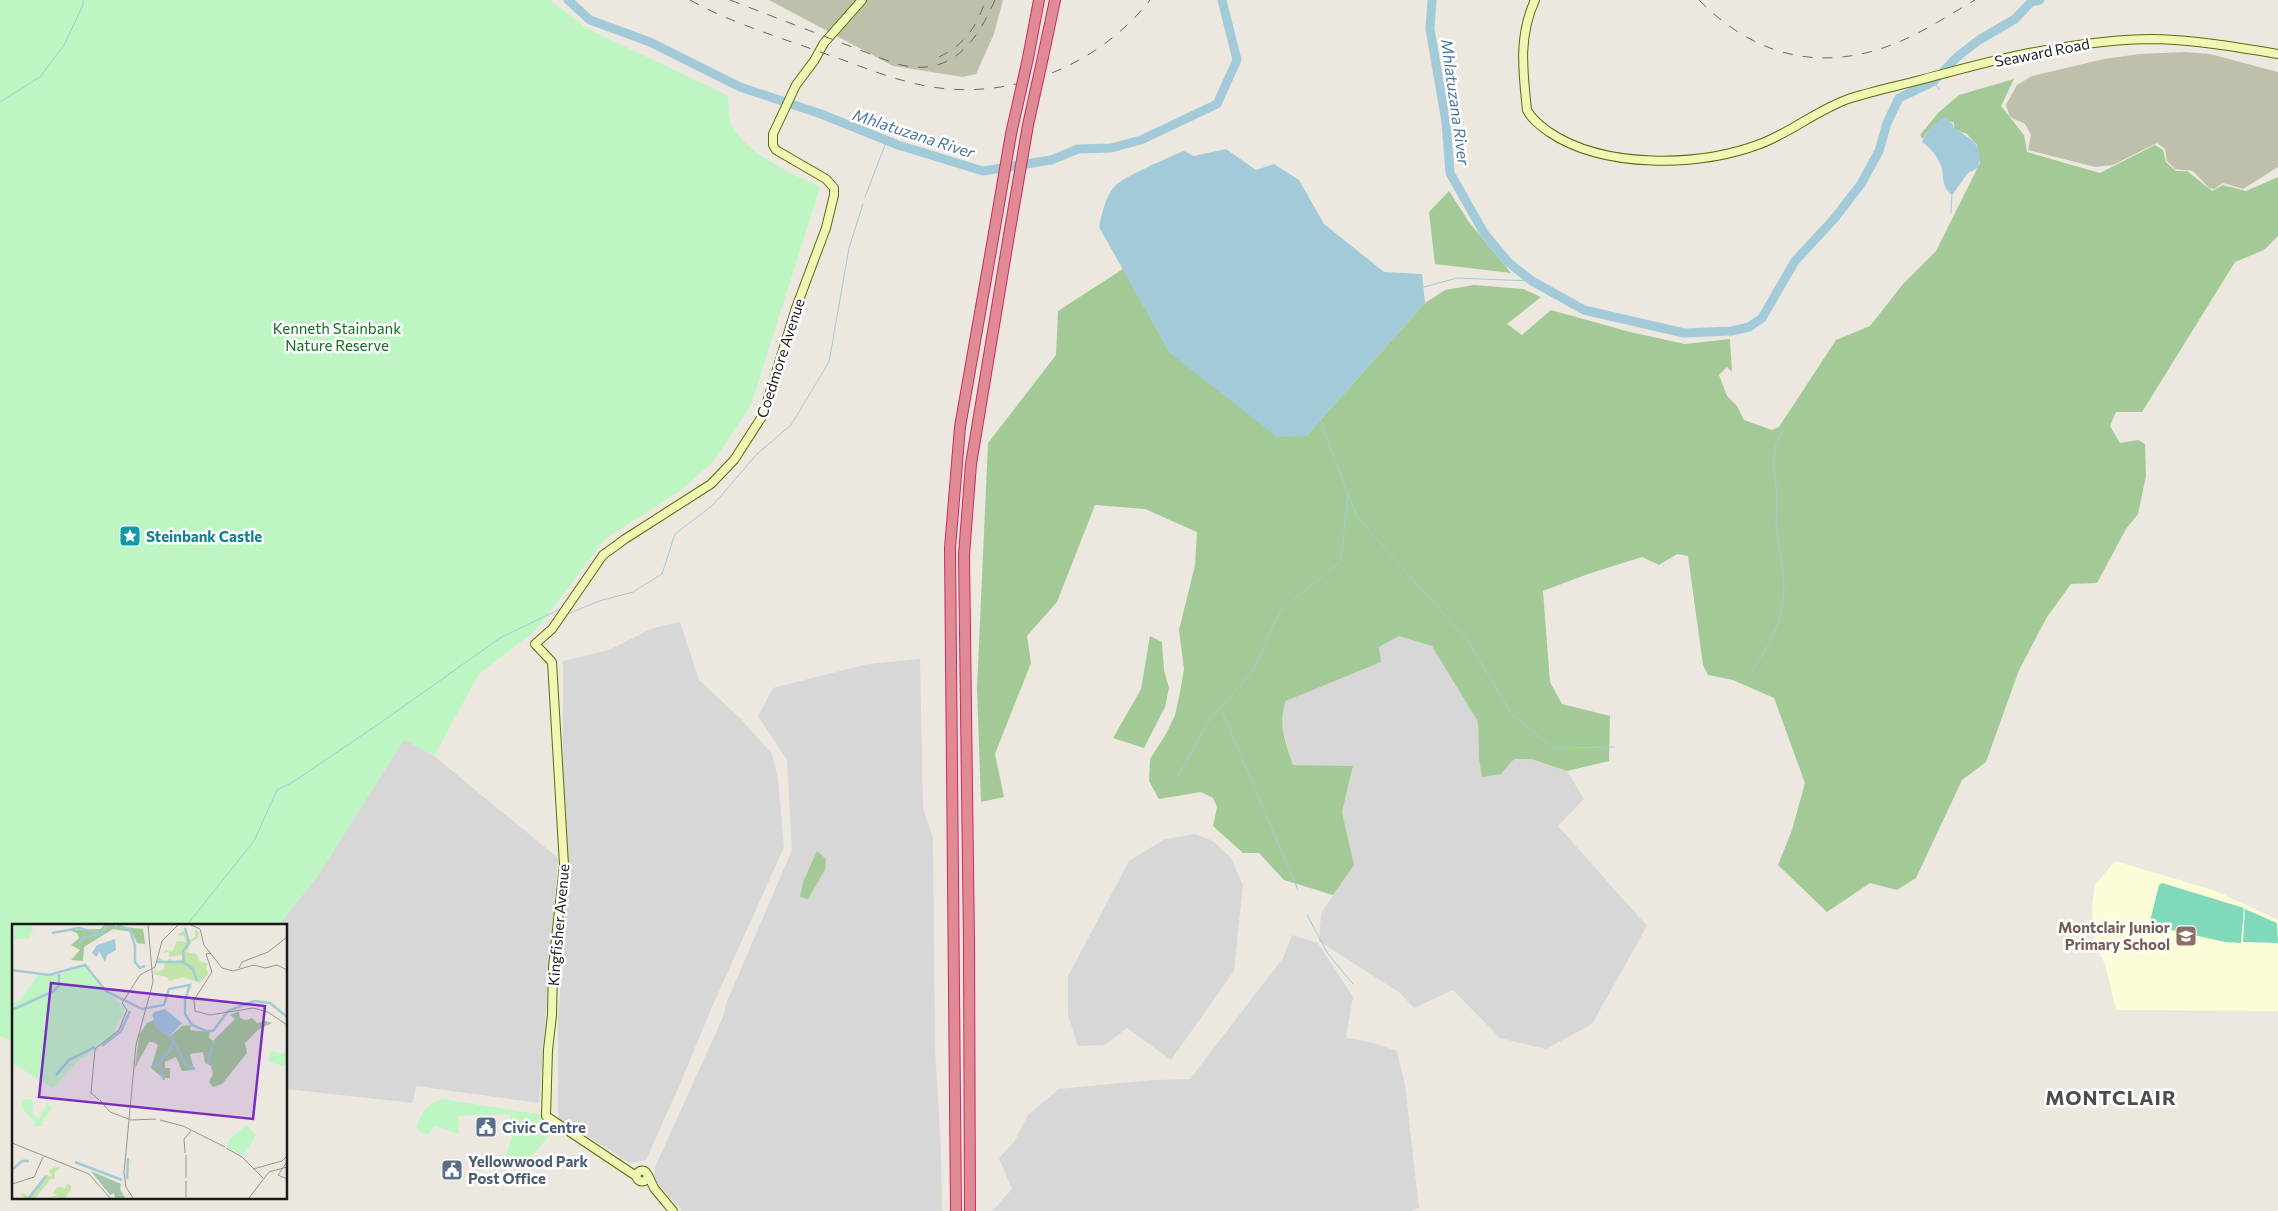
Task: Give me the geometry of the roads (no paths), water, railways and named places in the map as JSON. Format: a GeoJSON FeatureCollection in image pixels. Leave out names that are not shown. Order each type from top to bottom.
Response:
{"type":"FeatureCollection","features":[{"type":"Feature","properties":{"kind":"highway"},"geometry":{"type":"LineString","coordinates":[[956,1211],[950,548],[960,427],[1011,134],[1039,0]]}},
{"type":"Feature","properties":{"kind":"highway"},"geometry":{"type":"LineString","coordinates":[[970,1211],[969,925],[964,555],[971,464],[1028,125],[1055,0]]}},
{"type":"Feature","properties":{"kind":"street","name":"Coedmore Avenue"},"geometry":{"type":"LineString","coordinates":[[535,644],[552,629],[604,556],[625,538],[711,484],[734,460],[764,415],[796,308],[826,228],[833,204],[834,188],[826,179],[776,150],[773,145],[773,134],[793,90],[824,43],[862,0]]}},
{"type":"Feature","properties":{"kind":"street","name":"Seaward Road"},"geometry":{"type":"LineString","coordinates":[[1535,0],[1526,22],[1522,52],[1527,110],[1534,120],[1546,130],[1574,146],[1614,157],[1692,159],[1715,157],[1761,144],[1837,104],[1874,92],[1978,65],[2043,51],[2124,40],[2191,41],[2278,54]]}},
{"type":"Feature","properties":{"kind":"street","name":"Kingfisher Avenue"},"geometry":{"type":"LineString","coordinates":[[535,644],[552,662],[564,864],[553,967],[546,1116],[628,1170],[642,1176],[673,1211]]}},
{"type":"Feature","properties":{"kind":"water"},"geometry":{"type":"Polygon","coordinates":[[[1945,117],[1952,123],[1954,128],[1975,143],[1980,160],[1978,168],[1968,173],[1952,195],[1945,186],[1942,169],[1937,157],[1922,142],[1931,127],[1945,117]]]}},
{"type":"Feature","properties":{"kind":"water"},"geometry":{"type":"Polygon","coordinates":[[[1226,149],[1256,170],[1274,164],[1299,180],[1324,224],[1384,272],[1422,274],[1425,303],[1306,436],[1277,437],[1170,353],[1099,227],[1108,196],[1114,187],[1127,178],[1184,151],[1194,156],[1226,149]]]}},
{"type":"Feature","properties":{"kind":"waterway"},"geometry":{"type":"LineString","coordinates":[[0,102],[40,77],[64,45],[83,5],[83,0]]}},
{"type":"Feature","properties":{"kind":"waterway","name":"Mhlatuzana River"},"geometry":{"type":"LineString","coordinates":[[568,0],[590,20],[650,42],[740,87],[821,114],[898,145],[983,171],[1051,160],[1078,149],[1111,148],[1141,140],[1217,104],[1237,60],[1222,0]]}},
{"type":"Feature","properties":{"kind":"waterway","name":"Mhlatuzana River"},"geometry":{"type":"LineString","coordinates":[[1432,0],[1430,29],[1446,122],[1450,173],[1484,233],[1508,262],[1532,281],[1584,310],[1684,333],[1732,331],[1749,327],[1762,318],[1795,261],[1834,219],[1861,184],[1879,151],[1887,123],[1899,98],[1933,82],[1957,57],[1979,40],[2015,19],[2031,2],[2040,0]]}},
{"type":"Feature","properties":{"kind":"waterway"},"geometry":{"type":"LineString","coordinates":[[1933,82],[1939,89]]}},
{"type":"Feature","properties":{"kind":"waterway"},"geometry":{"type":"LineString","coordinates":[[865,197],[887,140]]}},
{"type":"Feature","properties":{"kind":"waterway"},"geometry":{"type":"LineString","coordinates":[[1951,213],[1952,194]]}},
{"type":"Feature","properties":{"kind":"waterway"},"geometry":{"type":"LineString","coordinates":[[568,614],[599,601],[633,592],[662,574],[675,534],[713,505],[757,454],[791,425],[829,362],[849,248],[863,204]]}},
{"type":"Feature","properties":{"kind":"waterway"},"geometry":{"type":"LineString","coordinates":[[1424,287],[1457,278],[1532,281]]}},
{"type":"Feature","properties":{"kind":"waterway"},"geometry":{"type":"LineString","coordinates":[[1320,420],[1357,517],[1468,641],[1512,714],[1553,748],[1614,747]]}},
{"type":"Feature","properties":{"kind":"waterway"},"geometry":{"type":"LineString","coordinates":[[1749,675],[1774,634],[1784,596],[1776,522],[1777,495],[1774,461],[1776,445],[1784,428]]}},
{"type":"Feature","properties":{"kind":"waterway"},"geometry":{"type":"LineString","coordinates":[[1178,776],[1210,719],[1253,671],[1280,611],[1341,561],[1348,493]]}},
{"type":"Feature","properties":{"kind":"waterway"},"geometry":{"type":"LineString","coordinates":[[188,924],[254,841],[277,790],[293,782],[383,721],[500,638],[560,609]]}},
{"type":"Feature","properties":{"kind":"waterway"},"geometry":{"type":"LineString","coordinates":[[1221,709],[1298,890]]}},
{"type":"Feature","properties":{"kind":"waterway"},"geometry":{"type":"LineString","coordinates":[[1307,915],[1328,954],[1353,984]]}},
{"type":"Feature","properties":{"kind":"railway"},"geometry":{"type":"LineString","coordinates":[[690,0],[738,23],[890,77],[932,87],[963,90],[993,88],[1023,82],[1052,73],[1080,60],[1106,43],[1129,23],[1150,0]]}},
{"type":"Feature","properties":{"kind":"railway"},"geometry":{"type":"LineString","coordinates":[[730,0],[891,62],[911,67],[928,67],[943,63],[956,55],[968,45],[978,32],[995,0]]}},
{"type":"Feature","properties":{"kind":"railway"},"geometry":{"type":"LineString","coordinates":[[939,57],[956,47],[969,34],[985,0]]}},
{"type":"Feature","properties":{"kind":"railway"},"geometry":{"type":"LineString","coordinates":[[1699,0],[1742,35],[1765,46],[1789,54],[1814,58],[1867,53],[1894,44],[1925,29],[1975,0]]}},
{"type":"Feature","properties":{"kind":"place","name":"Steinbank Castle"},"geometry":{"type":"Point","coordinates":[130,536]}},
{"type":"Feature","properties":{"kind":"place","name":"Montclair Junior Primary School"},"geometry":{"type":"Point","coordinates":[2186,936]}},
{"type":"Feature","properties":{"kind":"place","name":"Civic Centre"},"geometry":{"type":"Point","coordinates":[486,1127]}},
{"type":"Feature","properties":{"kind":"place","name":"Yellowwood Park Post Office"},"geometry":{"type":"Point","coordinates":[452,1170]}},
{"type":"Feature","properties":{"kind":"district","name":"MONTCLAIR"},"geometry":{"type":"Point","coordinates":[2111,1097]}},
{"type":"Feature","properties":{"kind":"park label","name":"Kenneth Stainbank Nature Reserve"},"geometry":{"type":"Point","coordinates":[337,336]}}]}
